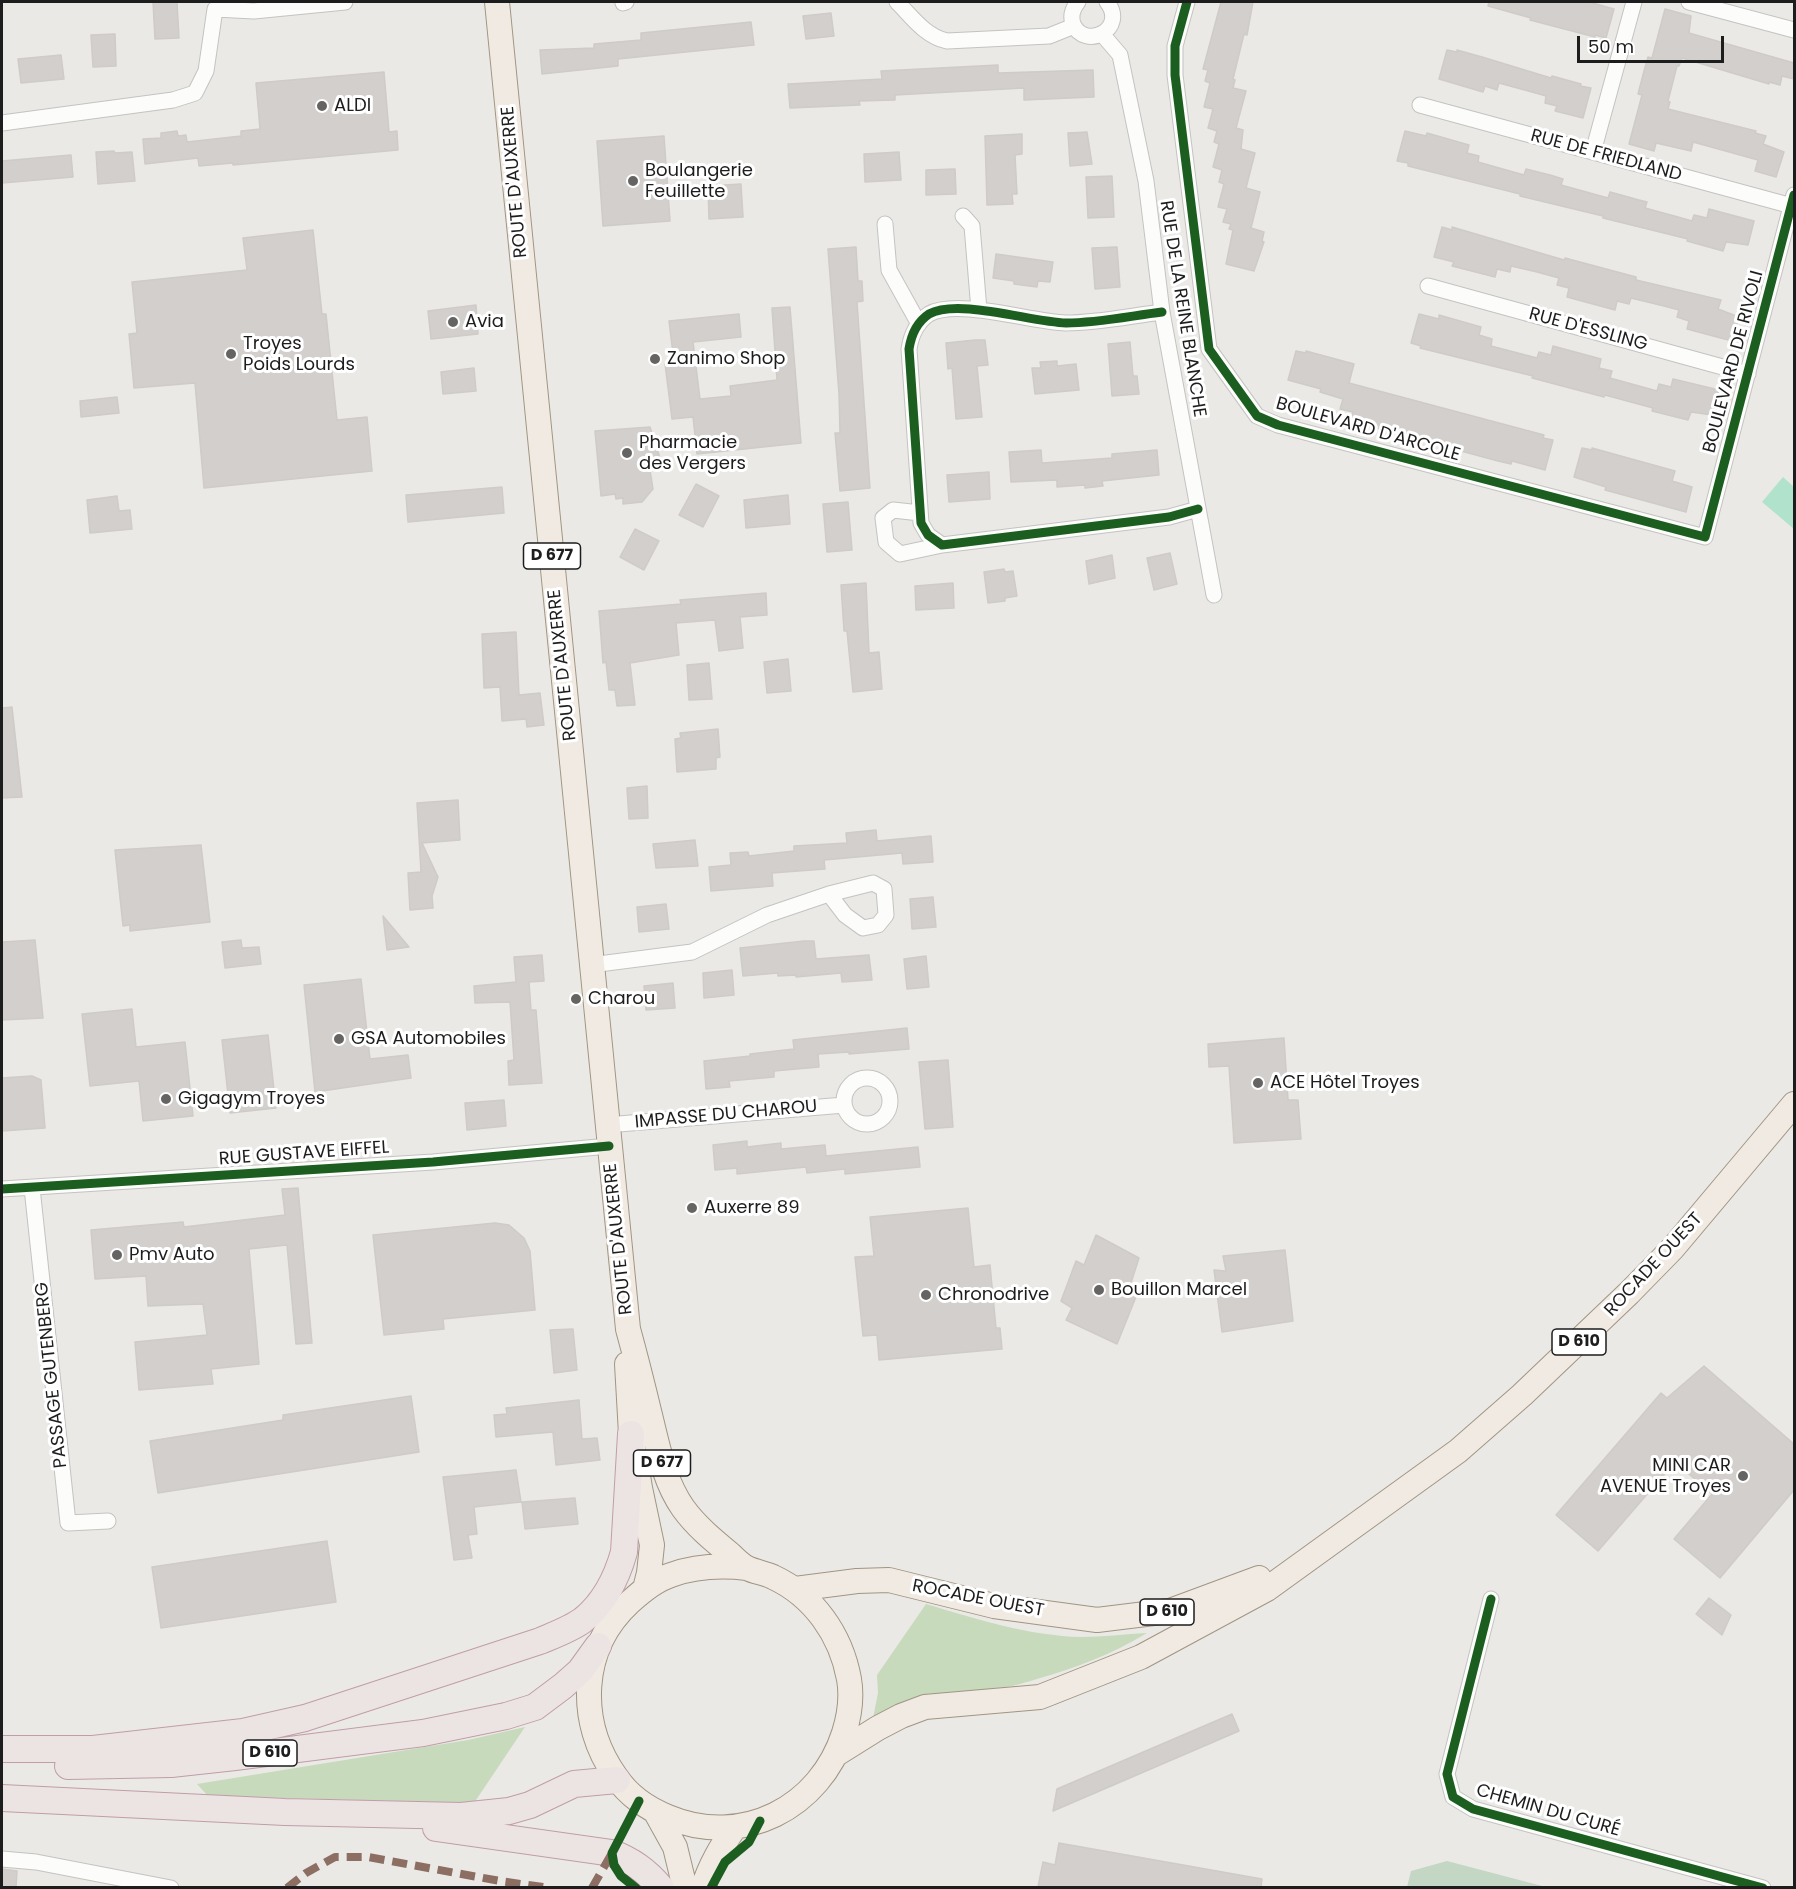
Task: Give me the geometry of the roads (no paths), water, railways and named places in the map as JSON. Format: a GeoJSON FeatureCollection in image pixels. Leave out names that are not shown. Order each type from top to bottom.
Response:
{"type":"FeatureCollection","features":[{"type":"Feature","properties":{"kind":"highway"},"geometry":{"type":"LineString","coordinates":[[2,1749],[93,1749],[169,1742],[253,1730],[305,1718],[393,1690],[540,1641],[574,1625],[597,1605],[610,1587],[622,1561],[631,1434]]}},
{"type":"Feature","properties":{"kind":"highway","name":"D 610"},"geometry":{"type":"LineString","coordinates":[[2,1762],[51,1767],[171,1764],[348,1743],[455,1727],[535,1707],[580,1671],[598,1646]]}},
{"type":"Feature","properties":{"kind":"highway"},"geometry":{"type":"LineString","coordinates":[[2,1798],[381,1815],[461,1816],[509,1811],[530,1805],[574,1784],[617,1780]]}},
{"type":"Feature","properties":{"kind":"highway"},"geometry":{"type":"LineString","coordinates":[[381,1815],[441,1829],[612,1854],[635,1863],[661,1887]]}},
{"type":"Feature","properties":{"kind":"main road","name":"ROUTE D'AUXERRE"},"geometry":{"type":"LineString","coordinates":[[497,2],[628,1329],[626,1377],[631,1434],[652,1545],[645,1588]]}},
{"type":"Feature","properties":{"kind":"main road","name":"ROCADE OUEST"},"geometry":{"type":"LineString","coordinates":[[837,1753],[878,1728],[925,1707],[1040,1697],[1142,1657],[1267,1589],[1458,1451],[1572,1348],[1672,1248],[1794,1104]]}},
{"type":"Feature","properties":{"kind":"main road","name":"ROUTE D'AUXERRE"},"geometry":{"type":"LineString","coordinates":[[628,1329],[666,1478],[682,1507],[702,1531],[747,1568]]}},
{"type":"Feature","properties":{"kind":"main road","name":"ROCADE OUEST"},"geometry":{"type":"LineString","coordinates":[[795,1589],[857,1581],[889,1580],[994,1606],[1097,1620],[1133,1617],[1170,1611],[1217,1595],[1264,1576],[1328,1544]]}},
{"type":"Feature","properties":{"kind":"main road"},"geometry":{"type":"LineString","coordinates":[[720,1565],[747,1568],[772,1576],[795,1589],[822,1614],[840,1646],[850,1681],[849,1718],[837,1753],[824,1776],[806,1795],[784,1810],[760,1821],[735,1827],[707,1827],[689,1824],[655,1811],[639,1801],[617,1780],[599,1750],[589,1716],[589,1680],[598,1646],[617,1614],[645,1588],[668,1576],[694,1568],[720,1565]]}},
{"type":"Feature","properties":{"kind":"main road"},"geometry":{"type":"LineString","coordinates":[[655,1811],[675,1847],[685,1887]]}},
{"type":"Feature","properties":{"kind":"main road"},"geometry":{"type":"LineString","coordinates":[[703,1887],[716,1854],[735,1827]]}},
{"type":"Feature","properties":{"kind":"street"},"geometry":{"type":"LineString","coordinates":[[2,123],[173,100],[195,93],[206,71],[215,5],[254,11],[345,2]]}},
{"type":"Feature","properties":{"kind":"street"},"geometry":{"type":"LineString","coordinates":[[897,2],[928,33],[947,41],[1049,36],[1074,26]]}},
{"type":"Feature","properties":{"kind":"street"},"geometry":{"type":"LineString","coordinates":[[1078,2],[1072,14],[1074,26],[1084,35],[1096,36],[1109,27],[1113,15],[1107,2]]}},
{"type":"Feature","properties":{"kind":"street","name":"BOULEVARD D'ARCOLE"},"geometry":{"type":"LineString","coordinates":[[1187,2],[1175,46],[1175,75],[1209,349],[1257,416],[1278,425],[1705,537]]}},
{"type":"Feature","properties":{"kind":"street"},"geometry":{"type":"LineString","coordinates":[[1593,152],[1634,2]]}},
{"type":"Feature","properties":{"kind":"street"},"geometry":{"type":"LineString","coordinates":[[1689,2],[1794,30]]}},
{"type":"Feature","properties":{"kind":"street","name":"RUE DE LA REINE BLANCHE"},"geometry":{"type":"LineString","coordinates":[[1102,34],[1120,55],[1146,181],[1162,312],[1214,595]]}},
{"type":"Feature","properties":{"kind":"street","name":"RUE DE FRIEDLAND"},"geometry":{"type":"LineString","coordinates":[[1420,105],[1593,152],[1793,201]]}},
{"type":"Feature","properties":{"kind":"street","name":"BOULEVARD DE RIVOLI"},"geometry":{"type":"LineString","coordinates":[[1705,537],[1793,201]]}},
{"type":"Feature","properties":{"kind":"street"},"geometry":{"type":"LineString","coordinates":[[963,216],[972,226],[979,310]]}},
{"type":"Feature","properties":{"kind":"street"},"geometry":{"type":"LineString","coordinates":[[885,224],[889,270],[919,324]]}},
{"type":"Feature","properties":{"kind":"street","name":"RUE D'ESSLING"},"geometry":{"type":"LineString","coordinates":[[1428,286],[1748,374]]}},
{"type":"Feature","properties":{"kind":"street"},"geometry":{"type":"LineString","coordinates":[[942,545],[928,535],[921,523],[909,349],[911,336],[919,324],[929,314],[964,308],[1065,323],[1162,312]]}},
{"type":"Feature","properties":{"kind":"street"},"geometry":{"type":"LineString","coordinates":[[920,513],[893,510],[883,518],[886,542],[900,554],[942,545],[1169,517],[1198,509]]}},
{"type":"Feature","properties":{"kind":"street"},"geometry":{"type":"LineString","coordinates":[[591,965],[692,952],[767,915],[829,894]]}},
{"type":"Feature","properties":{"kind":"street","name":"IMPASSE DU CHAROU"},"geometry":{"type":"LineString","coordinates":[[608,1136],[844,1105]]}},
{"type":"Feature","properties":{"kind":"street","name":"RUE GUSTAVE EIFFEL"},"geometry":{"type":"LineString","coordinates":[[2,1189],[433,1162],[608,1136]]}},
{"type":"Feature","properties":{"kind":"street","name":"PASSAGE GUTENBERG"},"geometry":{"type":"LineString","coordinates":[[32,1188],[68,1523],[108,1521]]}},
{"type":"Feature","properties":{"kind":"street","name":"CHEMIN DU CURÉ"},"geometry":{"type":"LineString","coordinates":[[1491,1599],[1447,1774],[1453,1797],[1473,1809],[1763,1887]]}},
{"type":"Feature","properties":{"kind":"street"},"geometry":{"type":"LineString","coordinates":[[2,1859],[36,1862],[171,1887]]}},
{"type":"Feature","properties":{"kind":"place","name":"ALDI"},"geometry":{"type":"Point","coordinates":[322,106]}},
{"type":"Feature","properties":{"kind":"place","name":"Boulangerie Feuillette"},"geometry":{"type":"Point","coordinates":[633,181]}},
{"type":"Feature","properties":{"kind":"place","name":"Avia"},"geometry":{"type":"Point","coordinates":[453,322]}},
{"type":"Feature","properties":{"kind":"place","name":"Troyes Poids Lourds"},"geometry":{"type":"Point","coordinates":[231,354]}},
{"type":"Feature","properties":{"kind":"place","name":"Zanimo Shop"},"geometry":{"type":"Point","coordinates":[655,359]}},
{"type":"Feature","properties":{"kind":"place","name":"Pharmacie des Vergers"},"geometry":{"type":"Point","coordinates":[627,453]}},
{"type":"Feature","properties":{"kind":"place","name":"Charou"},"geometry":{"type":"Point","coordinates":[576,999]}},
{"type":"Feature","properties":{"kind":"place","name":"GSA Automobiles"},"geometry":{"type":"Point","coordinates":[339,1039]}},
{"type":"Feature","properties":{"kind":"place","name":"ACE Hôtel Troyes"},"geometry":{"type":"Point","coordinates":[1258,1083]}},
{"type":"Feature","properties":{"kind":"place","name":"Gigagym Troyes"},"geometry":{"type":"Point","coordinates":[166,1099]}},
{"type":"Feature","properties":{"kind":"place","name":"Auxerre 89"},"geometry":{"type":"Point","coordinates":[692,1208]}},
{"type":"Feature","properties":{"kind":"place","name":"Pmv Auto"},"geometry":{"type":"Point","coordinates":[117,1255]}},
{"type":"Feature","properties":{"kind":"place","name":"Bouillon Marcel"},"geometry":{"type":"Point","coordinates":[1099,1290]}},
{"type":"Feature","properties":{"kind":"place","name":"Chronodrive"},"geometry":{"type":"Point","coordinates":[926,1295]}},
{"type":"Feature","properties":{"kind":"place","name":"MINI CAR AVENUE Troyes"},"geometry":{"type":"Point","coordinates":[1743,1476]}}]}
